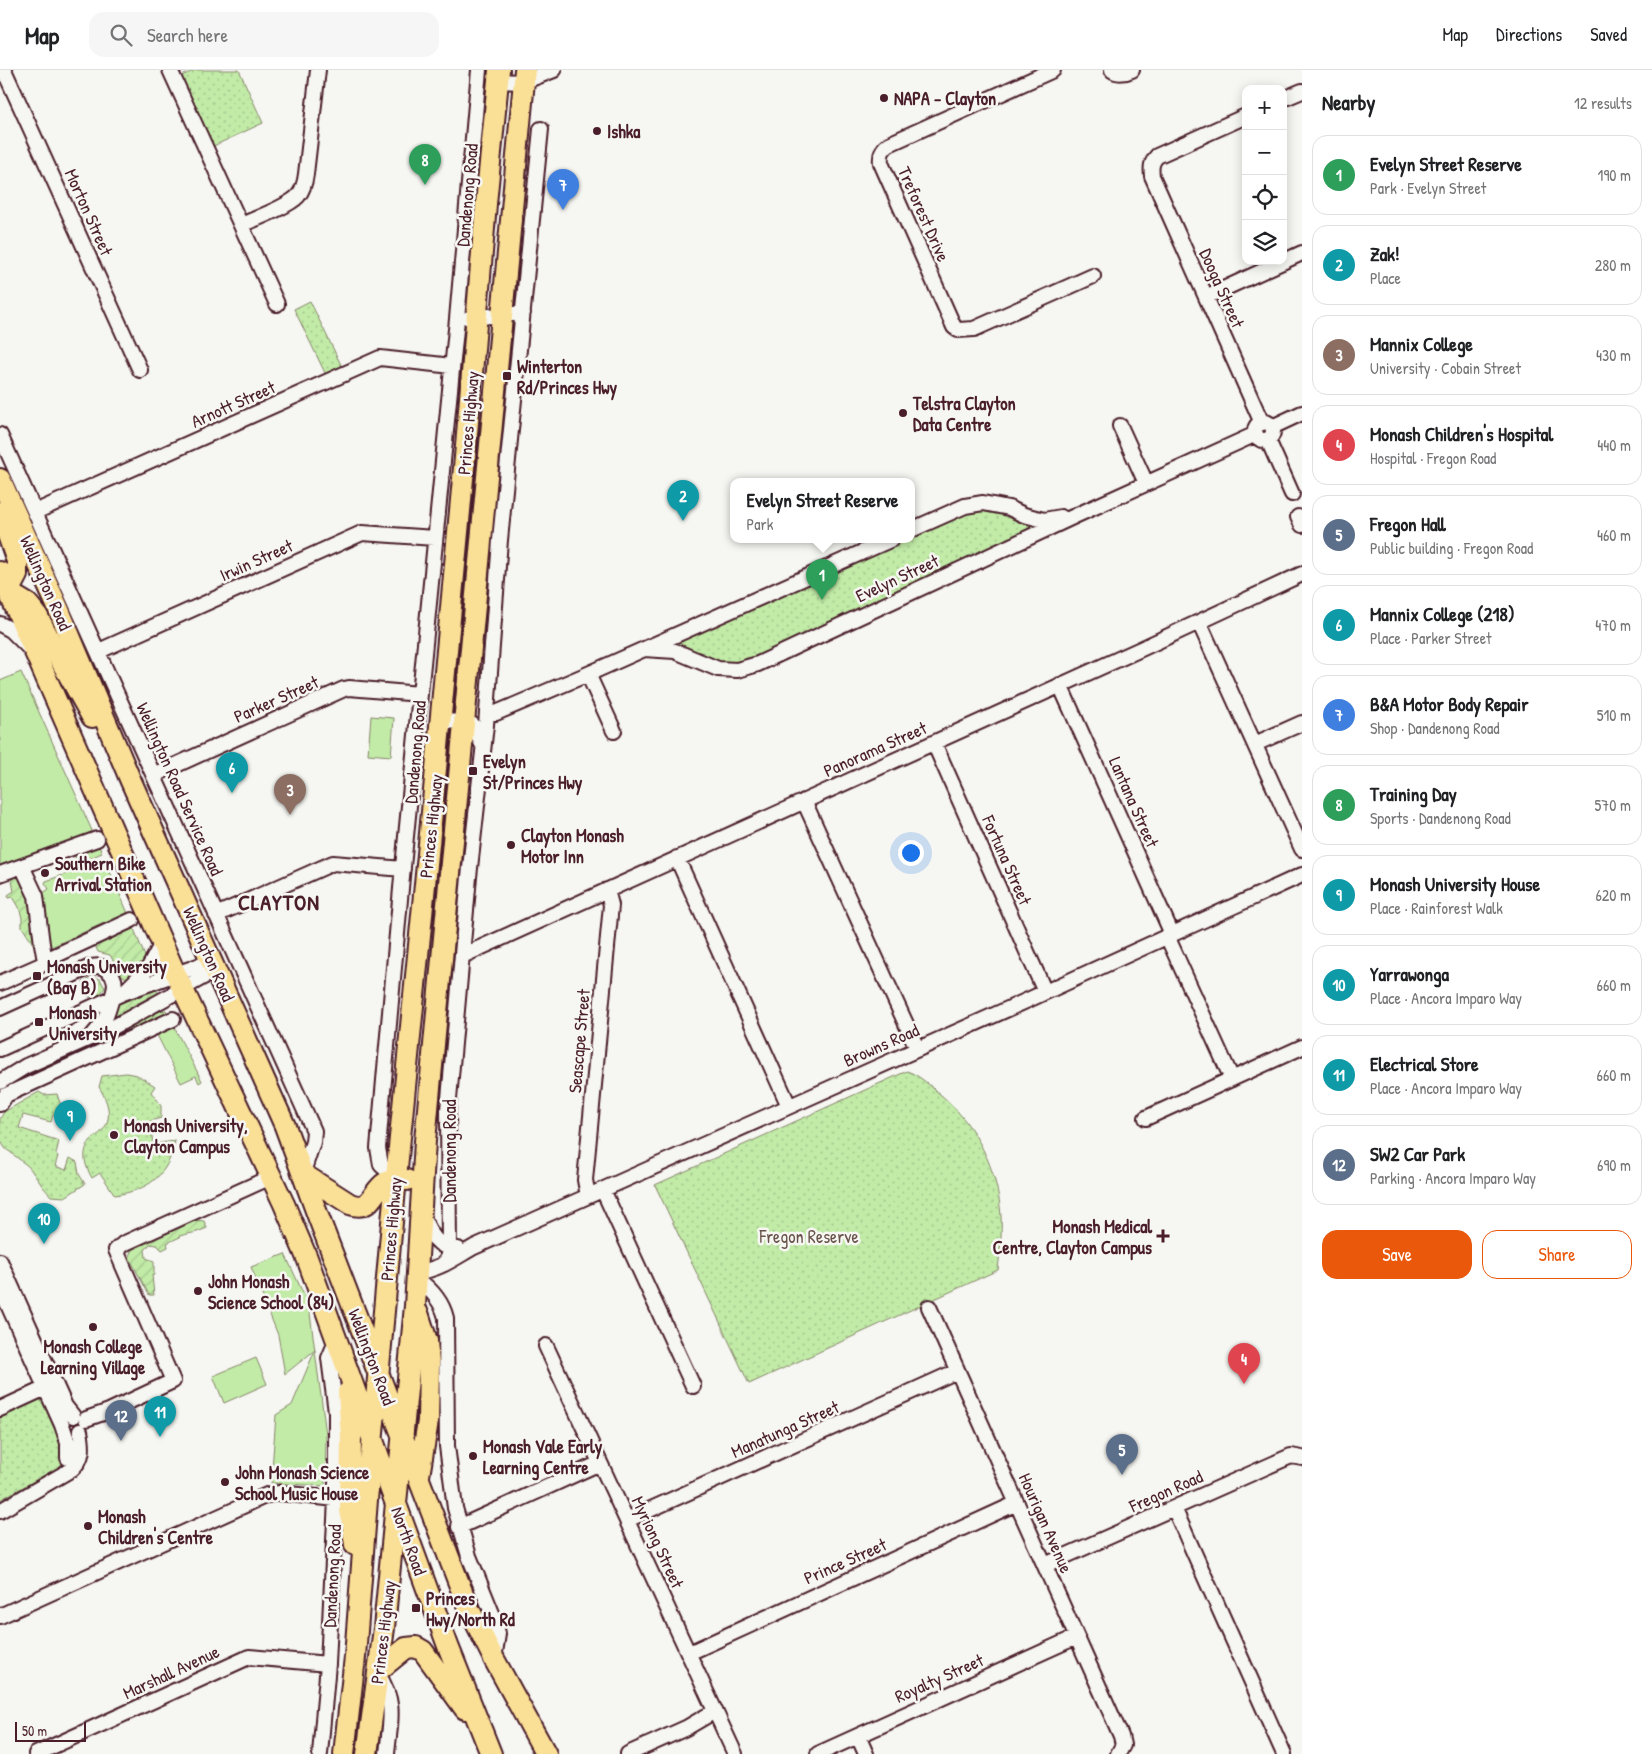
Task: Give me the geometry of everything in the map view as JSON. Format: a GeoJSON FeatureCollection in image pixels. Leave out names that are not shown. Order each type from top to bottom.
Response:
{"type":"FeatureCollection","features":[{"type":"Feature","properties":{"kind":"highway","name":"Princes Highway"},"geometry":{"type":"LineString","coordinates":[[361,1581],[396,1178],[499,75]]}},
{"type":"Feature","properties":{"kind":"highway","name":"Princes Highway"},"geometry":{"type":"LineString","coordinates":[[367,1754],[384,1628],[418,1275],[422,1182],[435,1026],[524,76]]}},
{"type":"Feature","properties":{"kind":"highway","name":"Wellington Road"},"geometry":{"type":"LineString","coordinates":[[0,479],[59,610],[130,779],[278,1109],[402,1435]]}},
{"type":"Feature","properties":{"kind":"highway"},"geometry":{"type":"LineString","coordinates":[[0,512],[17,561],[17,575],[3,593],[28,604],[38,615],[62,663],[130,779]]}},
{"type":"Feature","properties":{"kind":"highway","name":"Wellington Road"},"geometry":{"type":"LineString","coordinates":[[0,572],[3,593],[36,654],[179,981],[307,1258],[373,1440]]}},
{"type":"Feature","properties":{"kind":"highway"},"geometry":{"type":"LineString","coordinates":[[303,1173],[350,1204],[359,1206],[370,1202],[381,1184],[396,1178],[422,1182]]}},
{"type":"Feature","properties":{"kind":"highway"},"geometry":{"type":"LineString","coordinates":[[415,1306],[427,1341],[429,1364],[428,1425],[420,1462],[419,1479]]}},
{"type":"Feature","properties":{"kind":"highway"},"geometry":{"type":"LineString","coordinates":[[345,1363],[350,1414],[350,1509],[361,1581]]}},
{"type":"Feature","properties":{"kind":"highway","name":"North Road"},"geometry":{"type":"LineString","coordinates":[[402,1435],[462,1593],[494,1659],[546,1754]]}},
{"type":"Feature","properties":{"kind":"highway","name":"North Road"},"geometry":{"type":"LineString","coordinates":[[373,1440],[490,1754]]}},
{"type":"Feature","properties":{"kind":"highway","name":"Dandenong Road"},"geometry":{"type":"LineString","coordinates":[[358,1618],[361,1581]]}},
{"type":"Feature","properties":{"kind":"highway","name":"Princes Highway"},"geometry":{"type":"LineString","coordinates":[[344,1754],[358,1618]]}},
{"type":"Feature","properties":{"kind":"highway"},"geometry":{"type":"LineString","coordinates":[[378,1672],[406,1648],[416,1646],[423,1651],[482,1733]]}},
{"type":"Feature","properties":{"kind":"street","name":"Morton Street"},"geometry":{"type":"LineString","coordinates":[[4,70],[140,370]]}},
{"type":"Feature","properties":{"kind":"street"},"geometry":{"type":"LineString","coordinates":[[170,70],[277,304]]}},
{"type":"Feature","properties":{"kind":"street"},"geometry":{"type":"LineString","coordinates":[[241,225],[288,203],[298,196],[304,186],[318,70]]}},
{"type":"Feature","properties":{"kind":"street","name":"Dandenong Road"},"geometry":{"type":"LineString","coordinates":[[396,1178],[382,1165],[378,1152],[479,70]]}},
{"type":"Feature","properties":{"kind":"street"},"geometry":{"type":"LineString","coordinates":[[499,75],[524,76],[554,70]]}},
{"type":"Feature","properties":{"kind":"street","name":"Treforest Drive"},"geometry":{"type":"LineString","coordinates":[[1053,70],[889,144],[884,148],[880,156],[881,163],[954,327],[958,330],[974,329],[1093,276]]}},
{"type":"Feature","properties":{"kind":"street"},"geometry":{"type":"LineString","coordinates":[[1112,70],[1125,73],[1132,70]]}},
{"type":"Feature","properties":{"kind":"street"},"geometry":{"type":"LineString","coordinates":[[1287,98],[1302,91]]}},
{"type":"Feature","properties":{"kind":"street","name":"Dooga Street"},"geometry":{"type":"LineString","coordinates":[[1242,118],[1158,156],[1153,161],[1151,168],[1152,176],[1292,494]]}},
{"type":"Feature","properties":{"kind":"street","name":"Dandenong Road"},"geometry":{"type":"LineString","coordinates":[[442,1265],[447,1259],[449,1249],[447,1132],[457,1004],[487,712],[541,129]]}},
{"type":"Feature","properties":{"kind":"street"},"geometry":{"type":"LineString","coordinates":[[517,161],[534,190]]}},
{"type":"Feature","properties":{"kind":"street"},"geometry":{"type":"LineString","coordinates":[[1206,297],[1302,253]]}},
{"type":"Feature","properties":{"kind":"street"},"geometry":{"type":"LineString","coordinates":[[457,319],[523,313]]}},
{"type":"Feature","properties":{"kind":"street","name":"Arnott Street"},"geometry":{"type":"LineString","coordinates":[[35,512],[380,358],[452,366]]}},
{"type":"Feature","properties":{"kind":"street","name":"Evelyn Street"},"geometry":{"type":"LineString","coordinates":[[644,649],[675,651],[718,669],[736,670],[758,664],[1077,514],[1302,413]]}},
{"type":"Feature","properties":{"kind":"street"},"geometry":{"type":"LineString","coordinates":[[1120,426],[1146,483]]}},
{"type":"Feature","properties":{"kind":"street","name":"Wellington Road Service Road"},"geometry":{"type":"LineString","coordinates":[[0,435],[314,1132],[313,1142],[303,1173]]}},
{"type":"Feature","properties":{"kind":"street","name":"Evelyn Street"},"geometry":{"type":"LineString","coordinates":[[915,528],[965,506],[983,504],[1009,508],[1024,515],[1044,520],[1077,514]]}},
{"type":"Feature","properties":{"kind":"street","name":"Irwin Street"},"geometry":{"type":"LineString","coordinates":[[96,646],[362,533],[435,538]]}},
{"type":"Feature","properties":{"kind":"street","name":"Evelyn Street"},"geometry":{"type":"LineString","coordinates":[[487,712],[496,713],[588,674],[883,543]]}},
{"type":"Feature","properties":{"kind":"street","name":"Panorama Street"},"geometry":{"type":"LineString","coordinates":[[462,956],[1302,574]]}},
{"type":"Feature","properties":{"kind":"street","name":"Wellington Road Service Road"},"geometry":{"type":"LineString","coordinates":[[59,610],[96,646]]}},
{"type":"Feature","properties":{"kind":"street"},"geometry":{"type":"LineString","coordinates":[[474,621],[492,648]]}},
{"type":"Feature","properties":{"kind":"street"},"geometry":{"type":"LineString","coordinates":[[1199,622],[1302,848]]}},
{"type":"Feature","properties":{"kind":"street"},"geometry":{"type":"LineString","coordinates":[[0,624],[11,630],[36,654]]}},
{"type":"Feature","properties":{"kind":"street"},"geometry":{"type":"LineString","coordinates":[[588,674],[614,731]]}},
{"type":"Feature","properties":{"kind":"street","name":"Lantana Street"},"geometry":{"type":"LineString","coordinates":[[1060,685],[1128,832],[1232,1079]]}},
{"type":"Feature","properties":{"kind":"street","name":"Parker Street"},"geometry":{"type":"LineString","coordinates":[[154,775],[344,689],[420,694]]}},
{"type":"Feature","properties":{"kind":"street","name":"Dandenong Road"},"geometry":{"type":"LineString","coordinates":[[440,721],[464,722],[475,727],[483,749]]}},
{"type":"Feature","properties":{"kind":"street"},"geometry":{"type":"LineString","coordinates":[[1255,744],[1302,723]]}},
{"type":"Feature","properties":{"kind":"street","name":"Fortuna Street"},"geometry":{"type":"LineString","coordinates":[[934,743],[1045,992]]}},
{"type":"Feature","properties":{"kind":"street"},"geometry":{"type":"LineString","coordinates":[[804,801],[917,1048]]}},
{"type":"Feature","properties":{"kind":"street"},"geometry":{"type":"LineString","coordinates":[[0,874],[97,839]]}},
{"type":"Feature","properties":{"kind":"street"},"geometry":{"type":"LineString","coordinates":[[677,858],[789,1106]]}},
{"type":"Feature","properties":{"kind":"street"},"geometry":{"type":"LineString","coordinates":[[216,915],[333,863],[403,869]]}},
{"type":"Feature","properties":{"kind":"street"},"geometry":{"type":"LineString","coordinates":[[22,866],[36,896],[46,961]]}},
{"type":"Feature","properties":{"kind":"street","name":"Browns Road"},"geometry":{"type":"LineString","coordinates":[[418,1275],[442,1265],[474,1247],[1302,875]]}},
{"type":"Feature","properties":{"kind":"street","name":"Seascape Street"},"geometry":{"type":"LineString","coordinates":[[588,1196],[585,1180],[610,906],[607,890]]}},
{"type":"Feature","properties":{"kind":"street"},"geometry":{"type":"LineString","coordinates":[[0,983],[132,920]]}},
{"type":"Feature","properties":{"kind":"street"},"geometry":{"type":"LineString","coordinates":[[92,1036],[105,1020],[117,996],[149,968],[162,943]]}},
{"type":"Feature","properties":{"kind":"street"},"geometry":{"type":"LineString","coordinates":[[0,1082],[20,1069],[110,1028],[179,981],[214,965]]}},
{"type":"Feature","properties":{"kind":"street"},"geometry":{"type":"LineString","coordinates":[[0,1008],[95,966],[105,968],[113,978],[117,996]]}},
{"type":"Feature","properties":{"kind":"street"},"geometry":{"type":"LineString","coordinates":[[0,1048],[117,996],[179,981]]}},
{"type":"Feature","properties":{"kind":"street"},"geometry":{"type":"LineString","coordinates":[[435,1026],[457,1004]]}},
{"type":"Feature","properties":{"kind":"street"},"geometry":{"type":"LineString","coordinates":[[0,1104],[6,1095],[173,1019]]}},
{"type":"Feature","properties":{"kind":"street"},"geometry":{"type":"LineString","coordinates":[[1146,1118],[1302,1047]]}},
{"type":"Feature","properties":{"kind":"street"},"geometry":{"type":"LineString","coordinates":[[80,1422],[116,1408],[173,1381],[116,1250],[123,1244],[271,1177]]}},
{"type":"Feature","properties":{"kind":"street"},"geometry":{"type":"LineString","coordinates":[[603,1190],[692,1386]]}},
{"type":"Feature","properties":{"kind":"street"},"geometry":{"type":"LineString","coordinates":[[421,1212],[434,1238],[449,1249]]}},
{"type":"Feature","properties":{"kind":"street","name":"Browns Road"},"geometry":{"type":"LineString","coordinates":[[449,1249],[474,1247]]}},
{"type":"Feature","properties":{"kind":"street"},"geometry":{"type":"LineString","coordinates":[[1,1268],[51,1386],[68,1443],[68,1458]]}},
{"type":"Feature","properties":{"kind":"street"},"geometry":{"type":"LineString","coordinates":[[418,1275],[439,1300],[446,1318],[447,1446],[450,1481],[459,1527],[496,1623],[498,1634],[494,1659]]}},
{"type":"Feature","properties":{"kind":"street"},"geometry":{"type":"LineString","coordinates":[[0,1287],[51,1386],[65,1406],[80,1422],[83,1448],[80,1462],[72,1469],[0,1511]]}},
{"type":"Feature","properties":{"kind":"street","name":"Hourigan Avenue"},"geometry":{"type":"LineString","coordinates":[[929,1307],[1120,1736],[1123,1745],[1118,1754]]}},
{"type":"Feature","properties":{"kind":"street","name":"Dandenong Road"},"geometry":{"type":"LineString","coordinates":[[320,1754],[328,1664],[336,1499],[336,1412],[329,1358],[337,1339]]}},
{"type":"Feature","properties":{"kind":"street","name":"Myriong Street"},"geometry":{"type":"LineString","coordinates":[[546,1346],[735,1754]]}},
{"type":"Feature","properties":{"kind":"street","name":"Manatunga Street"},"geometry":{"type":"LineString","coordinates":[[627,1520],[957,1371]]}},
{"type":"Feature","properties":{"kind":"street"},"geometry":{"type":"LineString","coordinates":[[0,1409],[51,1386]]}},
{"type":"Feature","properties":{"kind":"street","name":"Fregon Road"},"geometry":{"type":"LineString","coordinates":[[1045,1565],[1291,1456],[1302,1458]]}},
{"type":"Feature","properties":{"kind":"street"},"geometry":{"type":"LineString","coordinates":[[459,1527],[600,1463]]}},
{"type":"Feature","properties":{"kind":"street"},"geometry":{"type":"LineString","coordinates":[[0,1616],[267,1495],[280,1493],[336,1499]]}},
{"type":"Feature","properties":{"kind":"street","name":"Prince Street"},"geometry":{"type":"LineString","coordinates":[[688,1652],[1017,1503]]}},
{"type":"Feature","properties":{"kind":"street"},"geometry":{"type":"LineString","coordinates":[[1174,1508],[1284,1754]]}},
{"type":"Feature","properties":{"kind":"street","name":"Royalty Street"},"geometry":{"type":"LineString","coordinates":[[818,1754],[1076,1637]]}},
{"type":"Feature","properties":{"kind":"street","name":"Marshall Avenue"},"geometry":{"type":"LineString","coordinates":[[36,1754],[249,1657],[328,1664]]}},
{"type":"Feature","properties":{"kind":"street"},"geometry":{"type":"LineString","coordinates":[[378,1672],[388,1690],[391,1706],[387,1754]]}},
{"type":"Feature","properties":{"kind":"street"},"geometry":{"type":"LineString","coordinates":[[628,1754],[716,1714]]}},
{"type":"Feature","properties":{"kind":"street"},"geometry":{"type":"LineString","coordinates":[[858,1736],[866,1754]]}},
{"type":"Feature","properties":{"kind":"green space"},"geometry":{"type":"Polygon","coordinates":[[[195,70],[239,70],[263,123],[207,149],[175,79],[195,70]]]}},
{"type":"Feature","properties":{"kind":"green space"},"geometry":{"type":"Polygon","coordinates":[[[310,301],[343,369],[327,377],[294,309],[310,301]]]}},
{"type":"Feature","properties":{"kind":"green space"},"geometry":{"type":"Polygon","coordinates":[[[961,509],[1003,511],[1032,522],[1035,530],[740,665],[725,666],[674,646],[674,639],[886,543],[915,543],[915,530],[961,509]]]}},
{"type":"Feature","properties":{"kind":"green space"},"geometry":{"type":"Polygon","coordinates":[[[21,672],[102,853],[78,863],[70,846],[0,869],[0,681],[21,672]]]}},
{"type":"Feature","properties":{"kind":"green space"},"geometry":{"type":"Polygon","coordinates":[[[371,716],[394,718],[391,756],[368,754],[371,716]]]}},
{"type":"Feature","properties":{"kind":"green space"},"geometry":{"type":"Polygon","coordinates":[[[105,860],[130,918],[107,928],[104,923],[47,949],[39,896],[49,889],[45,883],[46,881],[105,860]]]}},
{"type":"Feature","properties":{"kind":"green space"},"geometry":{"type":"Polygon","coordinates":[[[17,875],[28,890],[34,908],[38,946],[35,947],[22,927],[19,907],[13,897],[9,898],[8,895],[14,891],[11,876],[17,875]]]}},
{"type":"Feature","properties":{"kind":"green space"},"geometry":{"type":"Polygon","coordinates":[[[132,924],[146,959],[129,978],[119,973],[110,955],[98,952],[93,941],[132,924]]]}},
{"type":"Feature","properties":{"kind":"green space"},"geometry":{"type":"Polygon","coordinates":[[[93,977],[100,979],[105,988],[99,995],[89,997],[83,982],[93,977]]]}},
{"type":"Feature","properties":{"kind":"green space"},"geometry":{"type":"Polygon","coordinates":[[[155,986],[158,993],[132,1006],[113,1021],[111,1020],[115,1006],[120,1002],[155,986]]]}},
{"type":"Feature","properties":{"kind":"green space"},"geometry":{"type":"Polygon","coordinates":[[[166,1010],[169,1017],[8,1091],[6,1085],[18,1077],[152,1013],[166,1010]]]}},
{"type":"Feature","properties":{"kind":"green space"},"geometry":{"type":"Polygon","coordinates":[[[172,1023],[202,1081],[199,1083],[196,1076],[181,1083],[157,1035],[143,1041],[142,1044],[137,1043],[172,1023]]]}},
{"type":"Feature","properties":{"kind":"green space","name":"Fregon Reserve"},"geometry":{"type":"Polygon","coordinates":[[[907,1071],[925,1081],[954,1107],[975,1134],[990,1165],[999,1199],[1001,1216],[998,1270],[749,1384],[655,1185],[907,1071]]]}},
{"type":"Feature","properties":{"kind":"green space"},"geometry":{"type":"Polygon","coordinates":[[[126,1073],[137,1075],[155,1086],[151,1092],[161,1106],[161,1118],[150,1121],[153,1144],[175,1141],[167,1164],[155,1179],[138,1189],[115,1195],[100,1173],[92,1178],[87,1169],[85,1155],[90,1141],[102,1131],[108,1120],[107,1103],[99,1087],[102,1076],[126,1073]]]}},
{"type":"Feature","properties":{"kind":"green space"},"geometry":{"type":"Polygon","coordinates":[[[39,1092],[44,1095],[57,1094],[63,1112],[61,1117],[53,1115],[51,1122],[23,1115],[19,1128],[59,1141],[55,1166],[66,1170],[70,1158],[77,1162],[79,1174],[85,1184],[65,1197],[51,1196],[29,1167],[5,1148],[0,1140],[0,1119],[4,1112],[39,1092]]]}},
{"type":"Feature","properties":{"kind":"green space"},"geometry":{"type":"Polygon","coordinates":[[[197,1220],[204,1221],[207,1228],[179,1236],[167,1243],[168,1247],[162,1250],[157,1245],[150,1244],[145,1250],[146,1258],[154,1261],[154,1275],[152,1275],[154,1295],[149,1295],[129,1257],[131,1250],[197,1220]]]}},
{"type":"Feature","properties":{"kind":"green space"},"geometry":{"type":"Polygon","coordinates":[[[285,1254],[309,1306],[315,1350],[285,1374],[278,1335],[251,1267],[285,1254]]]}},
{"type":"Feature","properties":{"kind":"green space"},"geometry":{"type":"Polygon","coordinates":[[[315,1350],[326,1434],[325,1486],[271,1483],[276,1415],[292,1405],[315,1350]]]}},
{"type":"Feature","properties":{"kind":"green space"},"geometry":{"type":"Polygon","coordinates":[[[256,1358],[267,1384],[224,1403],[213,1376],[256,1358]]]}},
{"type":"Feature","properties":{"kind":"green space"},"geometry":{"type":"Polygon","coordinates":[[[43,1396],[54,1418],[65,1456],[62,1464],[0,1500],[0,1415],[43,1396]]]}},
{"type":"Feature","properties":{"kind":"place","name":"NAPA - Clayton"},"geometry":{"type":"Point","coordinates":[884,98]}},
{"type":"Feature","properties":{"kind":"place","name":"Ishka"},"geometry":{"type":"Point","coordinates":[597,131]}},
{"type":"Feature","properties":{"kind":"place","name":"Training Day"},"geometry":{"type":"Point","coordinates":[425,185]}},
{"type":"Feature","properties":{"kind":"place","name":"B&A Motor Body Repair"},"geometry":{"type":"Point","coordinates":[563,210]}},
{"type":"Feature","properties":{"kind":"place","name":"Winterton Rd/Princes Hwy"},"geometry":{"type":"Point","coordinates":[507,376]}},
{"type":"Feature","properties":{"kind":"place","name":"Telstra Clayton Data Centre"},"geometry":{"type":"Point","coordinates":[903,413]}},
{"type":"Feature","properties":{"kind":"place","name":"Zak!"},"geometry":{"type":"Point","coordinates":[683,521]}},
{"type":"Feature","properties":{"kind":"place","name":"Evelyn Street Reserve"},"geometry":{"type":"Point","coordinates":[822,600]}},
{"type":"Feature","properties":{"kind":"place","name":"Evelyn St/Princes Hwy"},"geometry":{"type":"Point","coordinates":[473,771]}},
{"type":"Feature","properties":{"kind":"place","name":"Mannix College (218)"},"geometry":{"type":"Point","coordinates":[232,793]}},
{"type":"Feature","properties":{"kind":"place","name":"Mannix College"},"geometry":{"type":"Point","coordinates":[290,815]}},
{"type":"Feature","properties":{"kind":"place","name":"Clayton Monash Motor Inn"},"geometry":{"type":"Point","coordinates":[511,845]}},
{"type":"Feature","properties":{"kind":"place","name":"Southern Bike Arrival Station"},"geometry":{"type":"Point","coordinates":[45,873]}},
{"type":"Feature","properties":{"kind":"place","name":"Monash University (Bay B)"},"geometry":{"type":"Point","coordinates":[37,976]}},
{"type":"Feature","properties":{"kind":"place","name":"Monash University"},"geometry":{"type":"Point","coordinates":[39,1022]}},
{"type":"Feature","properties":{"kind":"place","name":"Monash University, Clayton Campus"},"geometry":{"type":"Point","coordinates":[114,1135]}},
{"type":"Feature","properties":{"kind":"place","name":"Monash University House"},"geometry":{"type":"Point","coordinates":[70,1141]}},
{"type":"Feature","properties":{"kind":"place","name":"Monash Medical Centre, Clayton Campus"},"geometry":{"type":"Point","coordinates":[1163,1236]}},
{"type":"Feature","properties":{"kind":"place","name":"Yarrawonga"},"geometry":{"type":"Point","coordinates":[44,1244]}},
{"type":"Feature","properties":{"kind":"place","name":"John Monash Science School (84)"},"geometry":{"type":"Point","coordinates":[198,1291]}},
{"type":"Feature","properties":{"kind":"place","name":"Monash College Learning Village"},"geometry":{"type":"Point","coordinates":[93,1327]}},
{"type":"Feature","properties":{"kind":"place","name":"Monash Children's Hospital"},"geometry":{"type":"Point","coordinates":[1244,1384]}},
{"type":"Feature","properties":{"kind":"place","name":"Electrical Store"},"geometry":{"type":"Point","coordinates":[160,1437]}},
{"type":"Feature","properties":{"kind":"place","name":"SW2 Car Park"},"geometry":{"type":"Point","coordinates":[121,1441]}},
{"type":"Feature","properties":{"kind":"place","name":"Monash Vale Early Learning Centre"},"geometry":{"type":"Point","coordinates":[473,1456]}},
{"type":"Feature","properties":{"kind":"place","name":"Fregon Hall"},"geometry":{"type":"Point","coordinates":[1122,1475]}},
{"type":"Feature","properties":{"kind":"place","name":"John Monash Science School Music House"},"geometry":{"type":"Point","coordinates":[225,1482]}},
{"type":"Feature","properties":{"kind":"place","name":"Monash Children's Centre"},"geometry":{"type":"Point","coordinates":[88,1526]}},
{"type":"Feature","properties":{"kind":"place","name":"Princes Hwy/North Rd"},"geometry":{"type":"Point","coordinates":[416,1608]}},
{"type":"Feature","properties":{"kind":"district","name":"CLAYTON"},"geometry":{"type":"Point","coordinates":[279,902]}}]}
